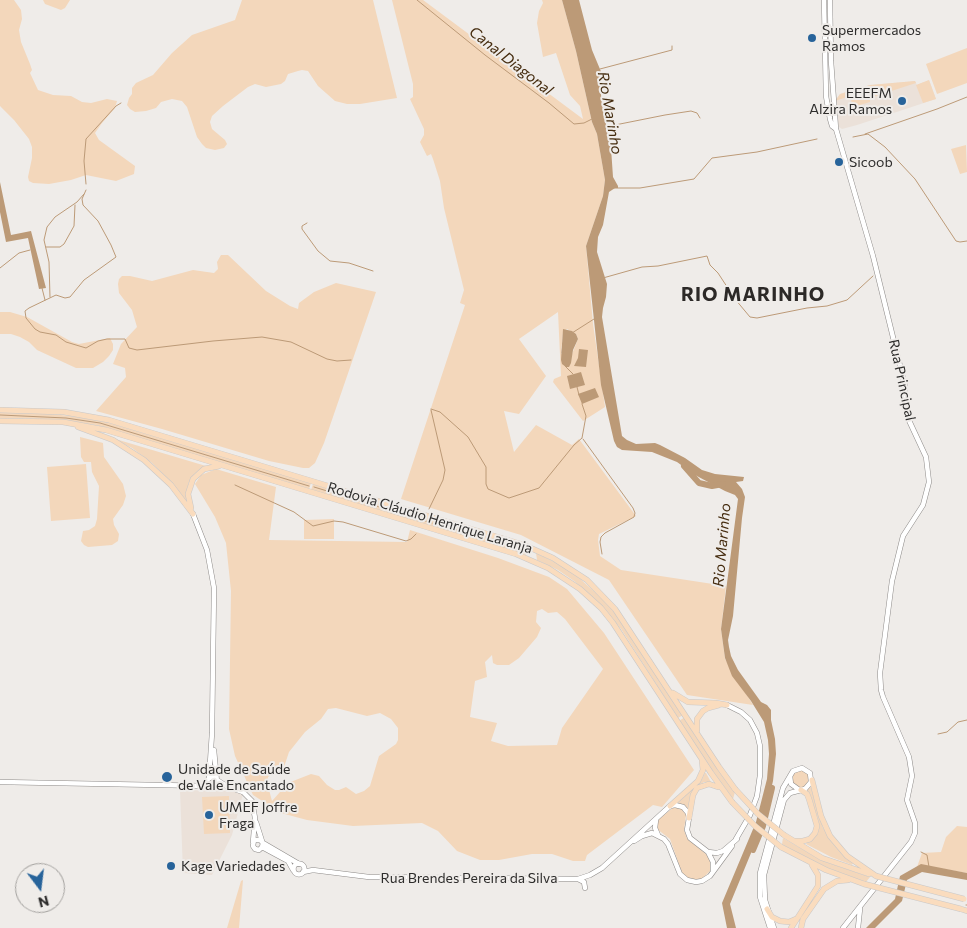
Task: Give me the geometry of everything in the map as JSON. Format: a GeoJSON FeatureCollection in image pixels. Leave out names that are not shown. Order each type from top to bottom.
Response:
{"type":"FeatureCollection","features":[{"type":"Feature","properties":{"kind":"main road","name":"Rua Principal"},"geometry":{"type":"LineString","coordinates":[[824,0],[826,96],[832,126],[836,129]]}},
{"type":"Feature","properties":{"kind":"main road","name":"Rua Principal"},"geometry":{"type":"LineString","coordinates":[[830,0],[831,61],[836,129],[873,256],[903,377],[906,390],[906,414],[926,457],[929,482],[923,505],[903,536],[892,581],[880,673],[883,697],[909,758],[912,776],[907,800],[915,823],[914,836],[862,903]]}},
{"type":"Feature","properties":{"kind":"main road","name":"Rodovia Cláudio Henrique Laranja"},"geometry":{"type":"LineString","coordinates":[[0,410],[64,412],[109,420],[536,550],[571,568],[602,594],[624,621],[736,789],[758,814],[791,840],[829,861],[873,875],[965,899]]}},
{"type":"Feature","properties":{"kind":"main road","name":"Rodovia Cláudio Henrique Laranja"},"geometry":{"type":"LineString","coordinates":[[0,420],[41,421],[101,429],[538,562],[573,583],[601,608],[722,789],[755,826],[781,847],[810,863],[857,882],[964,910]]}},
{"type":"Feature","properties":{"kind":"main road"},"geometry":{"type":"LineString","coordinates":[[41,421],[87,430],[129,449],[165,478],[193,514]]}},
{"type":"Feature","properties":{"kind":"main road"},"geometry":{"type":"LineString","coordinates":[[212,786],[208,784],[208,778],[212,733],[213,578],[207,550],[193,514],[188,494],[193,479],[198,474],[207,468],[225,466]]}},
{"type":"Feature","properties":{"kind":"main road"},"geometry":{"type":"LineString","coordinates":[[619,853],[642,836],[652,833],[658,835],[667,842],[679,872],[684,879],[699,882],[708,878],[737,839],[750,815],[757,796],[760,775],[760,746],[757,733],[750,720],[741,712],[727,705],[684,700],[675,695],[664,683]]}},
{"type":"Feature","properties":{"kind":"main road"},"geometry":{"type":"LineString","coordinates":[[699,736],[696,723],[700,714],[711,706],[727,705]]}},
{"type":"Feature","properties":{"kind":"main road"},"geometry":{"type":"LineString","coordinates":[[212,733],[216,779],[216,784],[212,786]]}},
{"type":"Feature","properties":{"kind":"main road"},"geometry":{"type":"LineString","coordinates":[[619,853],[700,778],[703,770],[701,758]]}},
{"type":"Feature","properties":{"kind":"main road"},"geometry":{"type":"LineString","coordinates":[[770,928],[761,903],[760,874],[786,780],[798,768],[805,768],[810,773],[821,816],[830,836],[847,856],[873,875]]}},
{"type":"Feature","properties":{"kind":"main road"},"geometry":{"type":"LineString","coordinates":[[791,840],[800,842],[808,840],[816,828],[810,799],[807,794],[794,787],[790,782],[792,772]]}},
{"type":"Feature","properties":{"kind":"main road"},"geometry":{"type":"LineString","coordinates":[[191,786],[213,777],[233,789]]}},
{"type":"Feature","properties":{"kind":"main road"},"geometry":{"type":"LineString","coordinates":[[774,928],[764,895],[764,875],[783,802],[790,793],[809,786],[812,780]]}},
{"type":"Feature","properties":{"kind":"main road"},"geometry":{"type":"LineString","coordinates":[[0,782],[212,786],[233,789],[243,792],[249,797],[254,806],[255,821],[252,846],[259,850],[262,844],[255,821]]}},
{"type":"Feature","properties":{"kind":"main road"},"geometry":{"type":"LineString","coordinates":[[712,873],[713,862],[708,852],[690,838],[687,830],[693,795],[699,787],[712,784],[722,789]]}},
{"type":"Feature","properties":{"kind":"main road"},"geometry":{"type":"LineString","coordinates":[[670,806],[675,805],[683,808],[688,813],[689,818]]}},
{"type":"Feature","properties":{"kind":"main road"},"geometry":{"type":"LineString","coordinates":[[656,818],[655,826],[658,835]]}},
{"type":"Feature","properties":{"kind":"main road"},"geometry":{"type":"LineString","coordinates":[[253,842],[256,839],[288,861],[293,870],[297,875],[303,872],[304,868],[300,864],[294,866],[293,870]]}},
{"type":"Feature","properties":{"kind":"main road"},"geometry":{"type":"LineString","coordinates":[[708,852],[723,851],[737,839]]}},
{"type":"Feature","properties":{"kind":"main road","name":"Rua Brendes Pereira da Silva"},"geometry":{"type":"LineString","coordinates":[[262,844],[300,864],[327,872]]}},
{"type":"Feature","properties":{"kind":"main road","name":"Rua Brendes Pereira da Silva"},"geometry":{"type":"LineString","coordinates":[[303,872],[311,870],[369,877],[578,879],[594,873],[619,853]]}},
{"type":"Feature","properties":{"kind":"main road"},"geometry":{"type":"LineString","coordinates":[[792,928],[816,892],[819,883],[818,872],[810,863]]}},
{"type":"Feature","properties":{"kind":"main road"},"geometry":{"type":"LineString","coordinates":[[578,879],[584,882],[585,888]]}},
{"type":"Feature","properties":{"kind":"main road"},"geometry":{"type":"LineString","coordinates":[[801,928],[803,919],[827,887],[841,880],[857,882]]}},
{"type":"Feature","properties":{"kind":"main road"},"geometry":{"type":"LineString","coordinates":[[843,928],[862,903]]}},
{"type":"Feature","properties":{"kind":"main road"},"geometry":{"type":"LineString","coordinates":[[858,928],[858,913],[862,903]]}},
{"type":"Feature","properties":{"kind":"main road"},"geometry":{"type":"LineString","coordinates":[[767,909],[772,917],[780,921],[789,922],[799,917]]}},
{"type":"Feature","properties":{"kind":"shaded area"},"geometry":{"type":"Polygon","coordinates":[[[0,0],[14,0],[21,10],[22,19],[19,30],[21,42],[32,70],[30,73],[38,90],[53,95],[71,96],[82,102],[91,103],[107,99],[117,101],[115,108],[95,133],[99,140],[135,166],[134,174],[116,181],[86,175],[49,184],[29,181],[32,147],[29,139],[0,106],[0,0]]]}},
{"type":"Feature","properties":{"kind":"shaded area"},"geometry":{"type":"Polygon","coordinates":[[[43,0],[70,0],[65,8],[61,10],[45,4],[43,0]]]}},
{"type":"Feature","properties":{"kind":"shaded area"},"geometry":{"type":"Polygon","coordinates":[[[242,0],[373,0],[397,98],[360,104],[347,104],[335,101],[318,86],[308,71],[298,71],[288,74],[285,81],[281,84],[266,87],[255,84],[248,87],[212,116],[210,122],[212,129],[227,144],[224,148],[215,150],[206,148],[197,137],[187,107],[182,101],[172,99],[161,102],[156,108],[146,111],[135,112],[130,109],[127,105],[132,94],[132,88],[136,83],[153,75],[172,53],[192,35],[235,20],[242,0]]]}},
{"type":"Feature","properties":{"kind":"shaded area"},"geometry":{"type":"Polygon","coordinates":[[[392,0],[423,0],[583,119],[580,106],[570,95],[556,53],[543,57],[537,23],[539,11],[543,3],[542,0],[562,0],[592,122],[597,134],[605,180],[603,196],[586,246],[593,324],[605,407],[583,421],[553,382],[554,379],[561,376],[558,312],[519,339],[546,376],[519,414],[504,411],[514,452],[536,425],[572,445],[579,439],[636,516],[599,534],[600,556],[621,570],[726,586],[721,629],[725,659],[753,705],[687,695],[609,580],[521,535],[401,499],[465,305],[460,303],[464,290],[444,208],[440,181],[431,154],[427,156],[420,142],[424,135],[424,129],[410,99],[413,97],[413,84],[392,0]],[[567,329],[563,332],[561,354],[572,354],[578,339],[576,334],[567,329]]]}},
{"type":"Feature","properties":{"kind":"shaded area"},"geometry":{"type":"Polygon","coordinates":[[[562,0],[579,0],[592,50],[602,74],[602,105],[611,148],[613,177],[618,186],[618,188],[609,192],[603,225],[598,237],[597,252],[607,284],[602,317],[622,436],[636,444],[655,443],[660,445],[685,458],[702,470],[715,474],[744,477],[743,481],[736,482],[742,489],[745,497],[733,616],[728,640],[731,656],[738,670],[761,702],[771,710],[776,754],[773,781],[763,824],[730,904],[736,928],[727,928],[722,903],[756,822],[767,779],[769,754],[764,722],[732,676],[725,658],[721,629],[738,499],[735,495],[695,475],[677,462],[652,452],[622,450],[617,447],[614,441],[601,385],[586,246],[603,196],[605,180],[597,134],[592,122],[562,0]]]}},
{"type":"Feature","properties":{"kind":"shaded area"},"geometry":{"type":"Polygon","coordinates":[[[967,48],[967,83],[937,94],[926,64],[967,48]]]}},
{"type":"Feature","properties":{"kind":"shaded area"},"geometry":{"type":"Polygon","coordinates":[[[929,80],[936,99],[857,125],[842,129],[839,127],[835,101],[840,94],[870,85],[915,81],[917,85],[929,80]]]}},
{"type":"Feature","properties":{"kind":"shaded area"},"geometry":{"type":"Polygon","coordinates":[[[929,80],[936,99],[923,103],[916,85],[929,80]]]}},
{"type":"Feature","properties":{"kind":"shaded area"},"geometry":{"type":"Polygon","coordinates":[[[915,81],[916,83],[870,98],[870,102],[853,107],[850,96],[835,101],[840,94],[870,85],[915,81]]]}},
{"type":"Feature","properties":{"kind":"shaded area"},"geometry":{"type":"Polygon","coordinates":[[[966,145],[967,172],[960,174],[951,149],[966,145]]]}},
{"type":"Feature","properties":{"kind":"shaded area"},"geometry":{"type":"Polygon","coordinates":[[[0,182],[11,235],[31,231],[46,288],[39,289],[28,238],[6,242],[0,212],[0,182]]]}},
{"type":"Feature","properties":{"kind":"shaded area"},"geometry":{"type":"Polygon","coordinates":[[[221,255],[228,255],[266,291],[298,309],[299,303],[314,292],[336,283],[376,292],[324,443],[315,463],[309,468],[269,461],[96,411],[126,377],[125,368],[113,364],[121,344],[137,327],[132,310],[119,293],[119,279],[122,276],[130,276],[152,281],[193,270],[214,273],[218,269],[217,262],[221,255]]]}},
{"type":"Feature","properties":{"kind":"shaded area"},"geometry":{"type":"Polygon","coordinates":[[[0,312],[10,312],[27,317],[79,344],[110,338],[113,350],[103,362],[93,368],[76,368],[37,350],[20,337],[11,334],[0,334],[0,312]]]}},
{"type":"Feature","properties":{"kind":"shaded area"},"geometry":{"type":"Polygon","coordinates":[[[563,329],[572,331],[578,339],[569,367],[562,364],[561,360],[563,329]]]}},
{"type":"Feature","properties":{"kind":"shaded area"},"geometry":{"type":"Polygon","coordinates":[[[579,349],[588,350],[586,367],[574,366],[578,358],[579,349]]]}},
{"type":"Feature","properties":{"kind":"shaded area"},"geometry":{"type":"Polygon","coordinates":[[[581,372],[585,385],[570,389],[567,376],[581,372]]]}},
{"type":"Feature","properties":{"kind":"shaded area"},"geometry":{"type":"Polygon","coordinates":[[[595,388],[599,397],[582,404],[578,394],[595,388]]]}},
{"type":"Feature","properties":{"kind":"shaded area"},"geometry":{"type":"Polygon","coordinates":[[[0,412],[52,414],[97,419],[311,483],[309,489],[96,425],[41,419],[0,418],[0,412]]]}},
{"type":"Feature","properties":{"kind":"shaded area"},"geometry":{"type":"Polygon","coordinates":[[[80,437],[103,443],[104,457],[123,484],[126,496],[123,505],[113,519],[119,534],[118,541],[112,545],[88,547],[81,541],[83,531],[95,526],[99,486],[92,472],[91,462],[84,462],[81,457],[80,437]]]}},
{"type":"Feature","properties":{"kind":"shaded area"},"geometry":{"type":"Polygon","coordinates":[[[112,438],[206,466],[196,473],[189,482],[186,502],[171,482],[152,463],[132,448],[112,438]]]}},
{"type":"Feature","properties":{"kind":"shaded area"},"geometry":{"type":"Polygon","coordinates":[[[86,464],[90,518],[51,521],[47,467],[86,464]]]}},
{"type":"Feature","properties":{"kind":"shaded area"},"geometry":{"type":"Polygon","coordinates":[[[216,469],[276,487],[269,540],[407,542],[410,530],[498,558],[549,577],[567,589],[604,633],[694,770],[662,807],[653,805],[587,855],[585,861],[573,861],[552,854],[532,854],[499,860],[480,860],[457,851],[438,831],[422,823],[353,826],[307,820],[281,813],[253,795],[235,756],[229,729],[231,591],[226,543],[215,517],[195,484],[201,475],[216,469]],[[542,609],[537,611],[536,622],[541,628],[537,637],[519,658],[509,665],[497,665],[493,663],[492,655],[485,662],[487,677],[475,681],[470,717],[497,723],[491,741],[508,746],[557,745],[562,728],[603,669],[565,619],[557,612],[548,613],[542,609]],[[336,708],[328,709],[321,719],[305,732],[289,752],[284,767],[268,777],[272,801],[288,783],[311,774],[319,776],[327,785],[335,790],[346,787],[356,794],[370,786],[379,756],[396,744],[398,740],[398,728],[391,719],[380,713],[367,716],[336,708]]]}},
{"type":"Feature","properties":{"kind":"shaded area"},"geometry":{"type":"Polygon","coordinates":[[[313,484],[525,548],[526,555],[311,490],[313,484]]]}},
{"type":"Feature","properties":{"kind":"shaded area"},"geometry":{"type":"Polygon","coordinates":[[[334,519],[334,539],[304,539],[304,520],[334,519]]]}},
{"type":"Feature","properties":{"kind":"shaded area"},"geometry":{"type":"Polygon","coordinates":[[[536,553],[561,565],[577,576],[607,603],[619,618],[683,715],[678,718],[621,629],[603,607],[574,581],[558,570],[537,560],[536,553]]]}},
{"type":"Feature","properties":{"kind":"shaded area"},"geometry":{"type":"Polygon","coordinates":[[[685,717],[735,792],[733,799],[679,721],[685,717]]]}},
{"type":"Feature","properties":{"kind":"shaded area"},"geometry":{"type":"Polygon","coordinates":[[[801,770],[807,773],[810,779],[807,785],[801,788],[795,785],[792,779],[795,773],[801,770]]]}},
{"type":"Feature","properties":{"kind":"shaded area"},"geometry":{"type":"Polygon","coordinates":[[[705,773],[711,782],[704,782],[695,788],[688,809],[677,803],[701,781],[705,773]]]}},
{"type":"Feature","properties":{"kind":"shaded area"},"geometry":{"type":"Polygon","coordinates":[[[811,787],[823,828],[836,847],[853,863],[852,865],[806,844],[819,828],[818,819],[807,790],[811,787]]]}},
{"type":"Feature","properties":{"kind":"shaded area","name":"UMEF Joffre Fraga"},"geometry":{"type":"Polygon","coordinates":[[[180,790],[231,791],[243,794],[232,835],[212,875],[183,873],[180,790]]]}},
{"type":"Feature","properties":{"kind":"shaded area"},"geometry":{"type":"Polygon","coordinates":[[[229,796],[230,833],[204,834],[202,797],[229,796]]]}},
{"type":"Feature","properties":{"kind":"shaded area"},"geometry":{"type":"Polygon","coordinates":[[[674,807],[681,808],[686,815],[684,830],[687,838],[707,855],[710,860],[710,871],[702,879],[694,881],[682,873],[670,839],[657,829],[659,819],[674,807]]]}},
{"type":"Feature","properties":{"kind":"shaded area"},"geometry":{"type":"Polygon","coordinates":[[[957,826],[967,827],[967,873],[921,865],[917,867],[922,853],[941,852],[946,837],[957,826]]]}},
{"type":"Feature","properties":{"kind":"shaded area"},"geometry":{"type":"Polygon","coordinates":[[[783,838],[821,860],[870,877],[866,882],[834,872],[789,849],[782,844],[783,838]]]}},
{"type":"Feature","properties":{"kind":"shaded area"},"geometry":{"type":"Polygon","coordinates":[[[921,864],[967,873],[967,880],[922,872],[907,880],[902,901],[875,928],[866,928],[895,899],[900,876],[921,864]]]}},
{"type":"Feature","properties":{"kind":"shaded area"},"geometry":{"type":"Polygon","coordinates":[[[243,880],[239,928],[227,928],[241,881],[243,880]]]}},
{"type":"Feature","properties":{"kind":"waterway","name":"Canal Diagonal"},"geometry":{"type":"LineString","coordinates":[[417,0],[574,124],[584,123],[592,119]]}},
{"type":"Feature","properties":{"kind":"waterway"},"geometry":{"type":"LineString","coordinates":[[600,69],[672,50],[672,46]]}},
{"type":"Feature","properties":{"kind":"waterway"},"geometry":{"type":"LineString","coordinates":[[865,134],[967,97]]}},
{"type":"Feature","properties":{"kind":"waterway"},"geometry":{"type":"LineString","coordinates":[[86,184],[84,161],[86,139],[121,103]]}},
{"type":"Feature","properties":{"kind":"waterway"},"geometry":{"type":"LineString","coordinates":[[605,127],[691,111],[697,113],[700,118]]}},
{"type":"Feature","properties":{"kind":"waterway"},"geometry":{"type":"LineString","coordinates":[[853,137],[868,134],[885,147],[915,179],[956,241],[967,241]]}},
{"type":"Feature","properties":{"kind":"waterway"},"geometry":{"type":"LineString","coordinates":[[613,188],[640,188],[694,179],[712,158],[757,152],[817,139]]}},
{"type":"Feature","properties":{"kind":"waterway"},"geometry":{"type":"LineString","coordinates":[[86,190],[82,199],[83,205],[98,221],[116,257],[84,280],[70,297],[65,298],[56,295],[25,311],[26,318],[35,329],[40,332],[56,335],[66,342],[86,348],[98,341],[125,339],[129,348],[137,350],[262,337],[291,342],[327,359],[337,361],[351,360]]}},
{"type":"Feature","properties":{"kind":"waterway"},"geometry":{"type":"LineString","coordinates":[[50,297],[49,262],[44,240],[47,227],[55,217],[77,202],[84,194]]}},
{"type":"Feature","properties":{"kind":"waterway"},"geometry":{"type":"LineString","coordinates":[[46,247],[60,247],[64,244],[74,226],[75,205]]}},
{"type":"Feature","properties":{"kind":"waterway"},"geometry":{"type":"LineString","coordinates":[[307,223],[302,226],[302,229],[318,251],[330,261],[349,263],[373,271]]}},
{"type":"Feature","properties":{"kind":"waterway"},"geometry":{"type":"LineString","coordinates":[[0,268],[19,253],[30,250]]}},
{"type":"Feature","properties":{"kind":"waterway"},"geometry":{"type":"LineString","coordinates":[[603,278],[642,267],[658,266],[707,256],[710,265],[718,273],[735,299],[750,317],[757,318],[827,306],[847,300],[873,276]]}},
{"type":"Feature","properties":{"kind":"waterway"},"geometry":{"type":"LineString","coordinates":[[42,288],[45,300]]}},
{"type":"Feature","properties":{"kind":"waterway"},"geometry":{"type":"LineString","coordinates":[[572,333],[594,319]]}},
{"type":"Feature","properties":{"kind":"waterway"},"geometry":{"type":"LineString","coordinates":[[562,353],[563,343]]}},
{"type":"Feature","properties":{"kind":"waterway"},"geometry":{"type":"LineString","coordinates":[[565,366],[573,374]]}},
{"type":"Feature","properties":{"kind":"waterway"},"geometry":{"type":"LineString","coordinates":[[577,387],[579,395]]}},
{"type":"Feature","properties":{"kind":"waterway"},"geometry":{"type":"LineString","coordinates":[[431,409],[440,412],[468,437],[486,467],[486,484],[488,489],[509,498],[539,488],[574,445],[582,438],[586,416],[582,404]]}},
{"type":"Feature","properties":{"kind":"waterway"},"geometry":{"type":"LineString","coordinates":[[429,509],[443,480],[445,470],[431,410]]}},
{"type":"Feature","properties":{"kind":"waterway"},"geometry":{"type":"LineString","coordinates":[[0,415],[66,418],[100,423],[309,486]]}},
{"type":"Feature","properties":{"kind":"waterway"},"geometry":{"type":"LineString","coordinates":[[583,439],[635,513],[634,517],[601,537],[602,554]]}},
{"type":"Feature","properties":{"kind":"waterway","name":"Rio Marinho"},"geometry":{"type":"LineString","coordinates":[[684,466],[699,483],[712,486],[723,484]]}},
{"type":"Feature","properties":{"kind":"waterway"},"geometry":{"type":"LineString","coordinates":[[235,485],[294,512],[313,526],[334,521],[343,522],[406,541],[416,534]]}},
{"type":"Feature","properties":{"kind":"waterway"},"geometry":{"type":"LineString","coordinates":[[314,487],[432,523]]}},
{"type":"Feature","properties":{"kind":"waterway"},"geometry":{"type":"LineString","coordinates":[[447,527],[474,535]]}},
{"type":"Feature","properties":{"kind":"waterway"},"geometry":{"type":"LineString","coordinates":[[938,734],[947,732],[958,722],[967,720]]}},
{"type":"Feature","properties":{"kind":"waterway","name":"Rio Marinho"},"geometry":{"type":"LineString","coordinates":[[753,850],[763,826],[772,788]]}},
{"type":"Feature","properties":{"kind":"waterway"},"geometry":{"type":"LineString","coordinates":[[921,852],[927,855],[929,867]]}},
{"type":"Feature","properties":{"kind":"place","name":"Supermercados Ramos"},"geometry":{"type":"Point","coordinates":[812,38]}},
{"type":"Feature","properties":{"kind":"place","name":"EEEFM Alzira Ramos"},"geometry":{"type":"Point","coordinates":[902,101]}},
{"type":"Feature","properties":{"kind":"place","name":"Sicoob"},"geometry":{"type":"Point","coordinates":[839,162]}},
{"type":"Feature","properties":{"kind":"place","name":"Unidade de Saúde de Vale Encantado"},"geometry":{"type":"Point","coordinates":[167,777]}},
{"type":"Feature","properties":{"kind":"place","name":"UMEF Joffre Fraga"},"geometry":{"type":"Point","coordinates":[209,815]}},
{"type":"Feature","properties":{"kind":"place","name":"Kage Variedades"},"geometry":{"type":"Point","coordinates":[171,866]}},
{"type":"Feature","properties":{"kind":"district","name":"RIO MARINHO"},"geometry":{"type":"Point","coordinates":[753,295]}}]}
